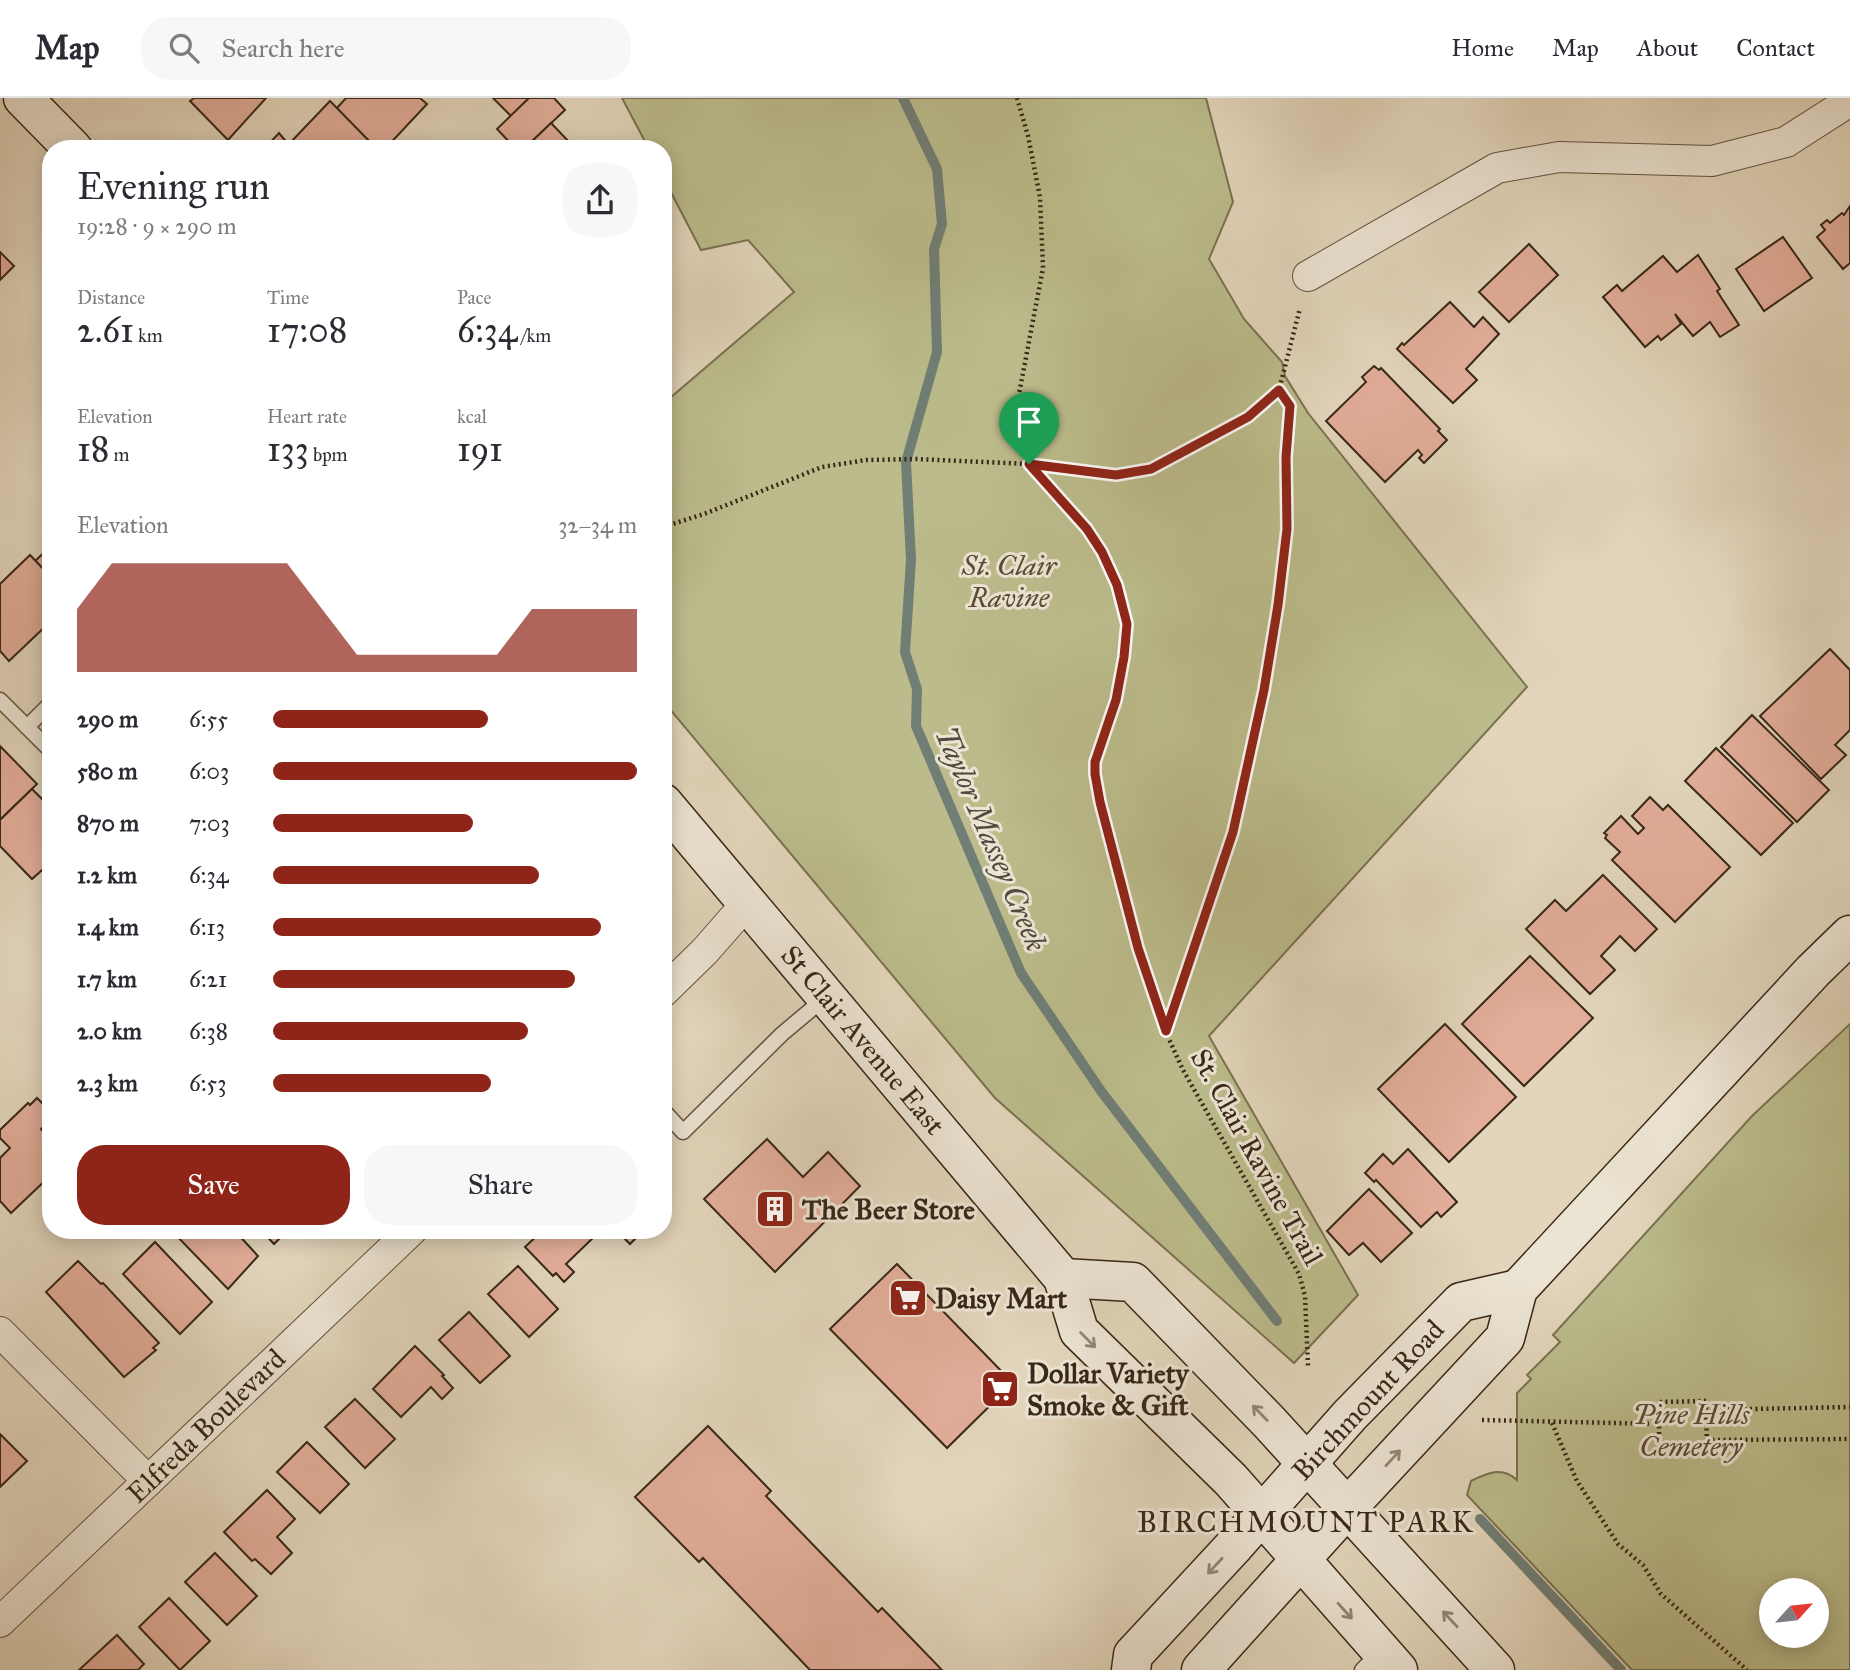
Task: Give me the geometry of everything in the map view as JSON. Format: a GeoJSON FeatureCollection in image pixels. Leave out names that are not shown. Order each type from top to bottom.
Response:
{"type":"FeatureCollection","features":[{"type":"Feature","properties":{"kind":"main road"},"geometry":{"type":"LineString","coordinates":[[23,98],[64,140]]}},
{"type":"Feature","properties":{"kind":"main road","name":"St Clair Avenue East"},"geometry":{"type":"LineString","coordinates":[[672,814],[1063,1278],[1079,1331],[1231,1480],[1300,1560],[1381,1664]]}},
{"type":"Feature","properties":{"kind":"main road","name":"Birchmount Road"},"geometry":{"type":"LineString","coordinates":[[1201,1670],[1505,1338],[1518,1289],[1850,935]]}},
{"type":"Feature","properties":{"kind":"main road"},"geometry":{"type":"LineString","coordinates":[[1063,1278],[1133,1282],[1306,1464],[1495,1670]]}},
{"type":"Feature","properties":{"kind":"main road","name":"Birchmount Road"},"geometry":{"type":"LineString","coordinates":[[1131,1670],[1133,1655],[1350,1415],[1461,1302],[1518,1289]]}},
{"type":"Feature","properties":{"kind":"street"},"geometry":{"type":"LineString","coordinates":[[1308,276],[1497,168],[1559,157],[1712,161],[1786,142],[1850,101]]}},
{"type":"Feature","properties":{"kind":"street"},"geometry":{"type":"LineString","coordinates":[[672,983],[705,951],[747,903]]}},
{"type":"Feature","properties":{"kind":"street","name":"Elfreda Boulevard"},"geometry":{"type":"LineString","coordinates":[[0,1622],[403,1239]]}},
{"type":"Feature","properties":{"kind":"street"},"geometry":{"type":"LineString","coordinates":[[0,1332],[148,1481]]}},
{"type":"Feature","properties":{"kind":"lane"},"geometry":{"type":"LineString","coordinates":[[0,700],[42,742]]}},
{"type":"Feature","properties":{"kind":"lane"},"geometry":{"type":"LineString","coordinates":[[27,726],[42,712]]}},
{"type":"Feature","properties":{"kind":"lane"},"geometry":{"type":"LineString","coordinates":[[672,1120],[683,1132],[782,1034],[827,996]]}},
{"type":"Feature","properties":{"kind":"path","name":"St. Clair Ravine Trail"},"geometry":{"type":"LineString","coordinates":[[1017,98],[1028,136],[1040,197],[1044,268],[1017,408],[1022,451],[1029,464],[1087,529],[1102,552],[1117,585],[1127,624],[1116,700],[1095,762],[1100,802],[1138,948],[1166,1031],[1184,1070],[1299,1274],[1305,1296],[1308,1366]]}},
{"type":"Feature","properties":{"kind":"path"},"geometry":{"type":"LineString","coordinates":[[672,524],[822,467],[866,460],[917,459],[1029,464],[1116,475],[1151,469],[1248,417],[1279,390],[1308,276]]}},
{"type":"Feature","properties":{"kind":"path"},"geometry":{"type":"LineString","coordinates":[[1166,1031],[1233,832],[1264,690],[1287,529],[1286,457],[1290,406],[1279,390]]}},
{"type":"Feature","properties":{"kind":"path"},"geometry":{"type":"LineString","coordinates":[[1448,1398],[1469,1419],[1659,1424]]}},
{"type":"Feature","properties":{"kind":"path"},"geometry":{"type":"LineString","coordinates":[[1706,1401],[1706,1410],[1707,1448],[1659,1449],[1658,1402],[1706,1401]]}},
{"type":"Feature","properties":{"kind":"path"},"geometry":{"type":"LineString","coordinates":[[1706,1410],[1850,1407]]}},
{"type":"Feature","properties":{"kind":"path"},"geometry":{"type":"LineString","coordinates":[[1552,1423],[1577,1481],[1618,1544],[1643,1565],[1661,1594],[1747,1670]]}},
{"type":"Feature","properties":{"kind":"path"},"geometry":{"type":"LineString","coordinates":[[1707,1440],[1850,1438]]}},
{"type":"Feature","properties":{"kind":"green space","name":"St. Clair Ravine"},"geometry":{"type":"Polygon","coordinates":[[[622,98],[1206,98],[1233,202],[1209,259],[1244,319],[1282,362],[1285,376],[1308,413],[1527,687],[1209,1036],[1358,1295],[1294,1363],[995,1098],[672,712],[672,396],[794,292],[748,240],[701,250],[672,194],[672,140],[644,140],[622,98]]]}},
{"type":"Feature","properties":{"kind":"green space","name":"Pine Hills Cemetery"},"geometry":{"type":"Polygon","coordinates":[[[1850,1024],[1850,1670],[1632,1670],[1467,1495],[1471,1481],[1489,1473],[1506,1473],[1517,1480],[1517,1393],[1531,1379],[1527,1375],[1560,1342],[1553,1335],[1752,1116],[1850,1024]]]}},
{"type":"Feature","properties":{"kind":"building"},"geometry":{"type":"Polygon","coordinates":[[[194,98],[266,98],[228,140],[190,101],[194,98]]]}},
{"type":"Feature","properties":{"kind":"building"},"geometry":{"type":"Polygon","coordinates":[[[346,98],[420,98],[427,104],[393,140],[368,140],[336,109],[346,98]]]}},
{"type":"Feature","properties":{"kind":"building"},"geometry":{"type":"Polygon","coordinates":[[[493,98],[529,98],[511,116],[493,98]]]}},
{"type":"Feature","properties":{"kind":"building"},"geometry":{"type":"Polygon","coordinates":[[[529,98],[554,98],[565,110],[533,140],[507,140],[497,129],[529,98]]]}},
{"type":"Feature","properties":{"kind":"building"},"geometry":{"type":"Polygon","coordinates":[[[330,101],[368,140],[293,140],[330,101]]]}},
{"type":"Feature","properties":{"kind":"building"},"geometry":{"type":"Polygon","coordinates":[[[551,123],[567,140],[533,140],[551,123]]]}},
{"type":"Feature","properties":{"kind":"building"},"geometry":{"type":"Polygon","coordinates":[[[279,133],[285,140],[272,140],[279,133]]]}},
{"type":"Feature","properties":{"kind":"building"},"geometry":{"type":"Polygon","coordinates":[[[1850,206],[1850,263],[1843,269],[1817,237],[1825,230],[1821,225],[1827,220],[1830,223],[1842,213],[1844,215],[1850,206]]]}},
{"type":"Feature","properties":{"kind":"building"},"geometry":{"type":"Polygon","coordinates":[[[1783,237],[1812,278],[1764,311],[1736,269],[1783,237]]]}},
{"type":"Feature","properties":{"kind":"building"},"geometry":{"type":"Polygon","coordinates":[[[1529,244],[1558,275],[1509,322],[1479,292],[1529,244]]]}},
{"type":"Feature","properties":{"kind":"building"},"geometry":{"type":"Polygon","coordinates":[[[0,252],[14,266],[0,280],[0,252]]]}},
{"type":"Feature","properties":{"kind":"building"},"geometry":{"type":"Polygon","coordinates":[[[1698,255],[1739,325],[1720,337],[1710,322],[1693,336],[1675,314],[1681,324],[1661,340],[1658,336],[1645,347],[1603,297],[1617,285],[1622,291],[1663,256],[1677,272],[1698,255]]]}},
{"type":"Feature","properties":{"kind":"building"},"geometry":{"type":"Polygon","coordinates":[[[1450,302],[1474,327],[1483,317],[1499,334],[1466,369],[1477,380],[1453,403],[1397,349],[1450,302]]]}},
{"type":"Feature","properties":{"kind":"building"},"geometry":{"type":"Polygon","coordinates":[[[1374,366],[1379,370],[1381,368],[1440,429],[1438,431],[1447,440],[1424,463],[1419,458],[1422,455],[1418,450],[1385,482],[1326,421],[1366,382],[1362,377],[1374,366]]]}},
{"type":"Feature","properties":{"kind":"building"},"geometry":{"type":"Polygon","coordinates":[[[42,554],[42,568],[35,561],[42,554]]]}},
{"type":"Feature","properties":{"kind":"building"},"geometry":{"type":"Polygon","coordinates":[[[30,555],[42,568],[42,630],[9,661],[0,651],[0,584],[30,555]]]}},
{"type":"Feature","properties":{"kind":"building"},"geometry":{"type":"Polygon","coordinates":[[[1830,649],[1850,670],[1850,730],[1835,745],[1846,755],[1821,779],[1760,716],[1830,649]]]}},
{"type":"Feature","properties":{"kind":"building"},"geometry":{"type":"Polygon","coordinates":[[[1752,715],[1829,790],[1797,822],[1721,747],[1752,715]]]}},
{"type":"Feature","properties":{"kind":"building"},"geometry":{"type":"Polygon","coordinates":[[[0,746],[37,784],[0,820],[0,746]]]}},
{"type":"Feature","properties":{"kind":"building"},"geometry":{"type":"Polygon","coordinates":[[[1716,748],[1793,823],[1761,855],[1685,781],[1716,748]]]}},
{"type":"Feature","properties":{"kind":"building"},"geometry":{"type":"Polygon","coordinates":[[[32,789],[42,799],[42,870],[32,879],[0,846],[0,820],[32,789]]]}},
{"type":"Feature","properties":{"kind":"building"},"geometry":{"type":"Polygon","coordinates":[[[1650,797],[1663,810],[1668,805],[1730,867],[1675,922],[1612,860],[1620,852],[1605,838],[1607,835],[1604,833],[1621,816],[1638,834],[1644,828],[1632,816],[1650,797]]]}},
{"type":"Feature","properties":{"kind":"building"},"geometry":{"type":"Polygon","coordinates":[[[1603,875],[1657,929],[1635,951],[1620,936],[1601,956],[1615,970],[1590,994],[1526,929],[1555,900],[1566,911],[1603,875]]]}},
{"type":"Feature","properties":{"kind":"building"},"geometry":{"type":"Polygon","coordinates":[[[1530,956],[1593,1018],[1524,1086],[1462,1024],[1530,956]]]}},
{"type":"Feature","properties":{"kind":"building"},"geometry":{"type":"Polygon","coordinates":[[[1445,1024],[1516,1097],[1449,1162],[1378,1089],[1445,1024]]]}},
{"type":"Feature","properties":{"kind":"building"},"geometry":{"type":"Polygon","coordinates":[[[37,1098],[42,1103],[42,1184],[11,1213],[0,1201],[0,1158],[10,1148],[0,1138],[0,1130],[28,1103],[30,1105],[37,1098]]]}},
{"type":"Feature","properties":{"kind":"building","name":"The Beer Store"},"geometry":{"type":"Polygon","coordinates":[[[767,1139],[803,1177],[828,1152],[860,1186],[775,1272],[704,1199],[767,1139]]]}},
{"type":"Feature","properties":{"kind":"building"},"geometry":{"type":"Polygon","coordinates":[[[1408,1149],[1457,1202],[1441,1217],[1437,1212],[1421,1227],[1376,1180],[1374,1182],[1365,1173],[1383,1154],[1393,1164],[1408,1149]]]}},
{"type":"Feature","properties":{"kind":"building"},"geometry":{"type":"Polygon","coordinates":[[[1369,1189],[1412,1233],[1381,1262],[1363,1243],[1349,1255],[1327,1231],[1369,1189]]]}},
{"type":"Feature","properties":{"kind":"building"},"geometry":{"type":"Polygon","coordinates":[[[180,1239],[242,1239],[258,1256],[228,1289],[180,1239]]]}},
{"type":"Feature","properties":{"kind":"building"},"geometry":{"type":"Polygon","coordinates":[[[533,1239],[592,1239],[566,1264],[574,1272],[564,1282],[556,1273],[553,1276],[525,1247],[533,1239]]]}},
{"type":"Feature","properties":{"kind":"building"},"geometry":{"type":"Polygon","coordinates":[[[155,1242],[212,1302],[180,1334],[123,1274],[155,1242]]]}},
{"type":"Feature","properties":{"kind":"building"},"geometry":{"type":"Polygon","coordinates":[[[78,1261],[103,1283],[159,1343],[153,1348],[156,1350],[124,1377],[46,1292],[78,1261]]]}},
{"type":"Feature","properties":{"kind":"building"},"geometry":{"type":"Polygon","coordinates":[[[897,1264],[1013,1383],[947,1448],[830,1329],[897,1264]]]}},
{"type":"Feature","properties":{"kind":"building"},"geometry":{"type":"Polygon","coordinates":[[[518,1266],[558,1309],[529,1337],[488,1294],[518,1266]]]}},
{"type":"Feature","properties":{"kind":"building"},"geometry":{"type":"Polygon","coordinates":[[[469,1312],[510,1356],[480,1383],[439,1340],[469,1312]]]}},
{"type":"Feature","properties":{"kind":"building"},"geometry":{"type":"Polygon","coordinates":[[[415,1346],[453,1388],[442,1399],[431,1387],[401,1417],[373,1389],[415,1346]]]}},
{"type":"Feature","properties":{"kind":"building"},"geometry":{"type":"Polygon","coordinates":[[[355,1399],[395,1439],[365,1468],[325,1427],[355,1399]]]}},
{"type":"Feature","properties":{"kind":"building"},"geometry":{"type":"Polygon","coordinates":[[[708,1426],[771,1491],[766,1496],[878,1612],[882,1608],[942,1670],[810,1670],[703,1558],[699,1562],[635,1497],[708,1426]]]}},
{"type":"Feature","properties":{"kind":"building"},"geometry":{"type":"Polygon","coordinates":[[[0,1434],[27,1461],[0,1487],[0,1434]]]}},
{"type":"Feature","properties":{"kind":"building"},"geometry":{"type":"Polygon","coordinates":[[[307,1442],[349,1484],[320,1513],[277,1472],[307,1442]]]}},
{"type":"Feature","properties":{"kind":"building"},"geometry":{"type":"Polygon","coordinates":[[[267,1490],[295,1519],[277,1537],[292,1553],[271,1574],[255,1559],[252,1561],[224,1532],[267,1490]]]}},
{"type":"Feature","properties":{"kind":"building"},"geometry":{"type":"Polygon","coordinates":[[[215,1553],[257,1596],[227,1625],[185,1582],[215,1553]]]}},
{"type":"Feature","properties":{"kind":"building"},"geometry":{"type":"Polygon","coordinates":[[[169,1598],[210,1641],[180,1670],[139,1627],[169,1598]]]}},
{"type":"Feature","properties":{"kind":"building"},"geometry":{"type":"Polygon","coordinates":[[[117,1635],[144,1664],[138,1670],[79,1670],[117,1635]]]}},
{"type":"Feature","properties":{"kind":"waterway","name":"Taylor Massey Creek"},"geometry":{"type":"LineString","coordinates":[[903,98],[937,169],[942,224],[934,249],[937,352],[906,462],[911,560],[905,652],[917,689],[916,726],[1021,973],[1101,1091],[1277,1321]]}},
{"type":"Feature","properties":{"kind":"waterway"},"geometry":{"type":"LineString","coordinates":[[1480,1519],[1621,1670]]}},
{"type":"Feature","properties":{"kind":"place","name":"The Beer Store"},"geometry":{"type":"Point","coordinates":[775,1209]}},
{"type":"Feature","properties":{"kind":"place","name":"Daisy Mart"},"geometry":{"type":"Point","coordinates":[908,1298]}},
{"type":"Feature","properties":{"kind":"place","name":"Dollar Variety Smoke & Gift"},"geometry":{"type":"Point","coordinates":[1000,1389]}},
{"type":"Feature","properties":{"kind":"district","name":"BIRCHMOUNT PARK"},"geometry":{"type":"Point","coordinates":[1306,1522]}},
{"type":"Feature","properties":{"kind":"route"},"geometry":{"type":"LineString","coordinates":[[1279,390],[1290,406],[1286,457],[1285,551],[1264,690],[1233,832],[1166,1031],[1138,948],[1095,774],[1095,762],[1116,700],[1127,624],[1117,585],[1102,552],[1087,529],[1029,464],[1116,475],[1142,472],[1248,417],[1279,390]]}}]}
